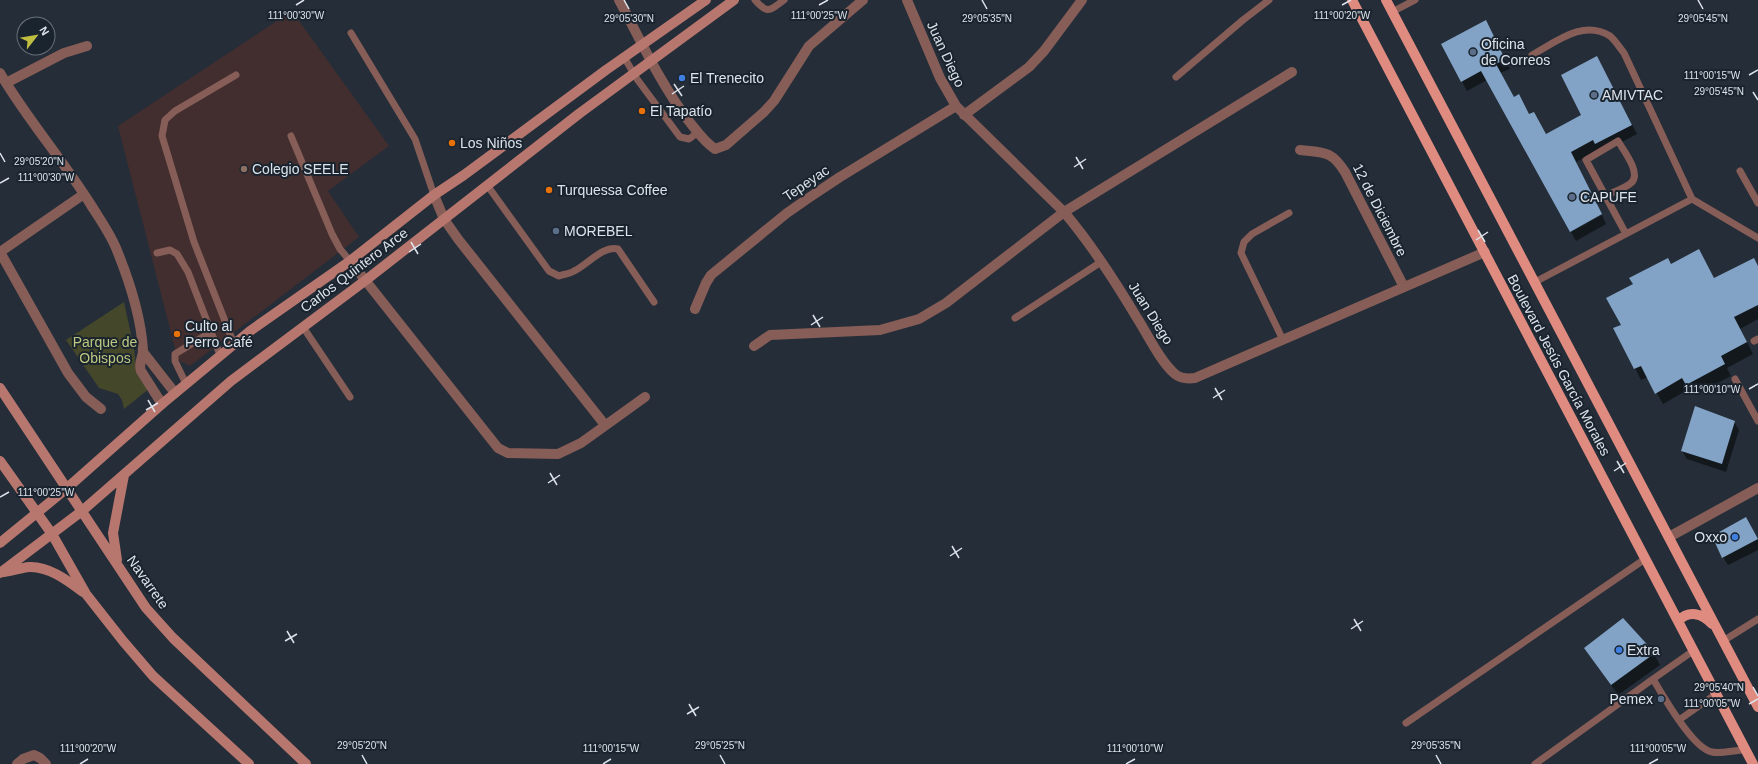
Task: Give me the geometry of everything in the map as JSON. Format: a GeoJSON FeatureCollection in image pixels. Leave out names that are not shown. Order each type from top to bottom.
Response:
{"type":"FeatureCollection","features":[{"type":"Feature","properties":{"kind":"main road","name":"Carlos Quintero Arce"},"geometry":{"type":"LineString","coordinates":[[0,543],[66,490],[162,404],[234,344],[350,261],[434,196],[624,57],[706,0]]}},
{"type":"Feature","properties":{"kind":"main road","name":"Carlos Quintero Arce"},"geometry":{"type":"LineString","coordinates":[[0,573],[82,511],[124,476],[231,381],[366,280],[580,113],[734,0]]}},
{"type":"Feature","properties":{"kind":"main road","name":"Boulevard Jesús García Morales"},"geometry":{"type":"LineString","coordinates":[[1352,0],[1753,764]]}},
{"type":"Feature","properties":{"kind":"main road","name":"Boulevard Jesús García Morales"},"geometry":{"type":"LineString","coordinates":[[1386,0],[1758,707]]}},
{"type":"Feature","properties":{"kind":"main road","name":"Navarrete"},"geometry":{"type":"LineString","coordinates":[[0,388],[66,490],[118,564],[146,608],[173,638],[306,764]]}},
{"type":"Feature","properties":{"kind":"main road"},"geometry":{"type":"LineString","coordinates":[[0,461],[52,534],[86,594],[152,676],[249,764]]}},
{"type":"Feature","properties":{"kind":"main road"},"geometry":{"type":"LineString","coordinates":[[118,564],[113,533],[124,476]]}},
{"type":"Feature","properties":{"kind":"main road"},"geometry":{"type":"LineString","coordinates":[[0,573],[30,567],[48,571],[64,578],[86,594]]}},
{"type":"Feature","properties":{"kind":"main road"},"geometry":{"type":"LineString","coordinates":[[1678,621],[1690,614],[1702,615],[1711,623],[1723,641]]}},
{"type":"Feature","properties":{"kind":"street"},"geometry":{"type":"LineString","coordinates":[[619,0],[651,62],[678,107],[698,133],[710,146],[715,149],[726,145],[769,107],[809,46],[863,0]]}},
{"type":"Feature","properties":{"kind":"street","name":"Juan Diego"},"geometry":{"type":"LineString","coordinates":[[906,0],[940,78],[956,106],[1064,212],[1101,262],[1165,362],[1176,375],[1182,378],[1195,378],[1484,252]]}},
{"type":"Feature","properties":{"kind":"street"},"geometry":{"type":"LineString","coordinates":[[964,115],[1029,67],[1044,51],[1082,0]]}},
{"type":"Feature","properties":{"kind":"street"},"geometry":{"type":"LineString","coordinates":[[6,83],[64,53],[87,46]]}},
{"type":"Feature","properties":{"kind":"street"},"geometry":{"type":"LineString","coordinates":[[754,346],[770,336],[880,330],[919,319],[946,303],[1064,212],[1110,182],[1214,121],[1292,72]]}},
{"type":"Feature","properties":{"kind":"street"},"geometry":{"type":"LineString","coordinates":[[0,73],[24,111],[84,194],[106,228],[118,252],[135,304],[143,352],[139,366],[162,404]]}},
{"type":"Feature","properties":{"kind":"street","name":"Tepeyac"},"geometry":{"type":"LineString","coordinates":[[695,309],[711,275],[787,213],[840,176],[956,106]]}},
{"type":"Feature","properties":{"kind":"street","name":"12 de Diciembre"},"geometry":{"type":"LineString","coordinates":[[1300,150],[1329,154],[1338,160],[1404,287]]}},
{"type":"Feature","properties":{"kind":"street"},"geometry":{"type":"LineString","coordinates":[[84,194],[0,252],[68,373],[86,397],[101,409]]}},
{"type":"Feature","properties":{"kind":"street"},"geometry":{"type":"LineString","coordinates":[[434,196],[444,219],[458,239],[605,425]]}},
{"type":"Feature","properties":{"kind":"street"},"geometry":{"type":"LineString","coordinates":[[350,261],[498,448],[508,453],[558,454],[581,442],[645,397]]}},
{"type":"Feature","properties":{"kind":"street"},"geometry":{"type":"LineString","coordinates":[[143,352],[175,393]]}},
{"type":"Feature","properties":{"kind":"street"},"geometry":{"type":"LineString","coordinates":[[1669,537],[1758,488]]}},
{"type":"Feature","properties":{"kind":"street"},"geometry":{"type":"LineString","coordinates":[[17,764],[29,756],[34,755],[46,764]]}},
{"type":"Feature","properties":{"kind":"lane"},"geometry":{"type":"LineString","coordinates":[[755,0],[763,10],[771,10],[784,0]]}},
{"type":"Feature","properties":{"kind":"lane"},"geometry":{"type":"LineString","coordinates":[[1176,77],[1269,0]]}},
{"type":"Feature","properties":{"kind":"lane"},"geometry":{"type":"LineString","coordinates":[[1392,12],[1415,0]]}},
{"type":"Feature","properties":{"kind":"lane"},"geometry":{"type":"LineString","coordinates":[[1532,55],[1575,32],[1594,29],[1611,37],[1624,53],[1692,199],[1758,238]]}},
{"type":"Feature","properties":{"kind":"lane"},"geometry":{"type":"LineString","coordinates":[[351,33],[415,139],[434,196]]}},
{"type":"Feature","properties":{"kind":"lane"},"geometry":{"type":"LineString","coordinates":[[624,57],[633,74],[680,138],[689,139],[698,133]]}},
{"type":"Feature","properties":{"kind":"lane"},"geometry":{"type":"LineString","coordinates":[[234,344],[194,242],[162,136],[165,120],[175,111],[236,75]]}},
{"type":"Feature","properties":{"kind":"lane"},"geometry":{"type":"LineString","coordinates":[[291,136],[332,234],[340,249],[350,261]]}},
{"type":"Feature","properties":{"kind":"lane"},"geometry":{"type":"LineString","coordinates":[[1606,196],[1632,183],[1634,178],[1635,172],[1618,141],[1586,160],[1626,234]]}},
{"type":"Feature","properties":{"kind":"lane"},"geometry":{"type":"LineString","coordinates":[[1740,172],[1758,203]]}},
{"type":"Feature","properties":{"kind":"lane"},"geometry":{"type":"LineString","coordinates":[[487,185],[549,271],[559,276],[574,272],[612,247],[618,249],[654,302]]}},
{"type":"Feature","properties":{"kind":"lane"},"geometry":{"type":"LineString","coordinates":[[1535,282],[1692,199]]}},
{"type":"Feature","properties":{"kind":"lane"},"geometry":{"type":"LineString","coordinates":[[1283,340],[1241,253],[1244,242],[1252,234],[1289,213]]}},
{"type":"Feature","properties":{"kind":"lane"},"geometry":{"type":"LineString","coordinates":[[157,254],[170,250],[177,254],[188,272],[220,355]]}},
{"type":"Feature","properties":{"kind":"lane"},"geometry":{"type":"LineString","coordinates":[[1015,318],[1101,262]]}},
{"type":"Feature","properties":{"kind":"lane"},"geometry":{"type":"LineString","coordinates":[[303,327],[350,397]]}},
{"type":"Feature","properties":{"kind":"lane"},"geometry":{"type":"LineString","coordinates":[[186,384],[175,361],[175,354],[211,332]]}},
{"type":"Feature","properties":{"kind":"lane"},"geometry":{"type":"LineString","coordinates":[[1735,379],[1758,422]]}},
{"type":"Feature","properties":{"kind":"lane"},"geometry":{"type":"LineString","coordinates":[[1406,723],[1645,558]]}},
{"type":"Feature","properties":{"kind":"lane"},"geometry":{"type":"LineString","coordinates":[[1723,641],[1758,620]]}},
{"type":"Feature","properties":{"kind":"lane"},"geometry":{"type":"LineString","coordinates":[[1535,764],[1694,651]]}},
{"type":"Feature","properties":{"kind":"lane"},"geometry":{"type":"LineString","coordinates":[[1653,679],[1690,736],[1700,746],[1711,752],[1745,750]]}},
{"type":"Feature","properties":{"kind":"lane"},"geometry":{"type":"LineString","coordinates":[[1680,720],[1716,694]]}},
{"type":"Feature","properties":{"kind":"shaded area","name":"Colegio SEELE"},"geometry":{"type":"Polygon","coordinates":[[[292,11],[389,146],[328,191],[359,237],[190,366],[178,360],[118,126],[292,11]]]}},
{"type":"Feature","properties":{"kind":"green space","name":"Parque de Obispos"},"geometry":{"type":"Polygon","coordinates":[[[124,302],[134,348],[137,374],[143,383],[150,388],[124,409],[122,400],[118,394],[99,388],[66,340],[124,302]]]}},
{"type":"Feature","properties":{"kind":"building"},"geometry":{"type":"Polygon","coordinates":[[[1486,20],[1505,59],[1496,64],[1514,97],[1519,94],[1529,114],[1534,112],[1546,134],[1581,115],[1561,75],[1597,56],[1632,125],[1595,144],[1593,140],[1571,152],[1602,214],[1570,232],[1481,71],[1461,82],[1441,44],[1486,20]]]}},
{"type":"Feature","properties":{"kind":"building"},"geometry":{"type":"Polygon","coordinates":[[[1699,249],[1714,278],[1754,258],[1758,266],[1758,305],[1734,317],[1747,342],[1721,356],[1725,364],[1686,385],[1682,378],[1655,394],[1641,366],[1634,369],[1613,328],[1621,325],[1606,298],[1633,284],[1629,278],[1668,258],[1671,264],[1699,249]]]}},
{"type":"Feature","properties":{"kind":"building"},"geometry":{"type":"Polygon","coordinates":[[[1695,406],[1735,421],[1722,464],[1681,451],[1695,406]]]}},
{"type":"Feature","properties":{"kind":"building","name":"Oxxo"},"geometry":{"type":"Polygon","coordinates":[[[1746,517],[1758,539],[1722,558],[1712,536],[1746,517]]]}},
{"type":"Feature","properties":{"kind":"building","name":"Extra"},"geometry":{"type":"Polygon","coordinates":[[[1623,618],[1655,653],[1611,685],[1584,648],[1623,618]]]}},
{"type":"Feature","properties":{"kind":"place","name":"Oficina de Correos"},"geometry":{"type":"Point","coordinates":[1473,52]}},
{"type":"Feature","properties":{"kind":"place","name":"El Trenecito"},"geometry":{"type":"Point","coordinates":[682,78]}},
{"type":"Feature","properties":{"kind":"place","name":"AMIVTAC"},"geometry":{"type":"Point","coordinates":[1594,95]}},
{"type":"Feature","properties":{"kind":"place","name":"El Tapatío"},"geometry":{"type":"Point","coordinates":[642,111]}},
{"type":"Feature","properties":{"kind":"place","name":"Los Niños"},"geometry":{"type":"Point","coordinates":[452,143]}},
{"type":"Feature","properties":{"kind":"place","name":"Colegio SEELE"},"geometry":{"type":"Point","coordinates":[244,169]}},
{"type":"Feature","properties":{"kind":"place","name":"Turquessa Coffee"},"geometry":{"type":"Point","coordinates":[549,190]}},
{"type":"Feature","properties":{"kind":"place","name":"CAPUFE"},"geometry":{"type":"Point","coordinates":[1572,197]}},
{"type":"Feature","properties":{"kind":"place","name":"MOREBEL"},"geometry":{"type":"Point","coordinates":[556,231]}},
{"type":"Feature","properties":{"kind":"place","name":"Culto al Perro Café"},"geometry":{"type":"Point","coordinates":[177,334]}},
{"type":"Feature","properties":{"kind":"place","name":"Oxxo"},"geometry":{"type":"Point","coordinates":[1735,537]}},
{"type":"Feature","properties":{"kind":"place","name":"Extra"},"geometry":{"type":"Point","coordinates":[1619,650]}},
{"type":"Feature","properties":{"kind":"place","name":"Pemex"},"geometry":{"type":"Point","coordinates":[1661,699]}}]}
